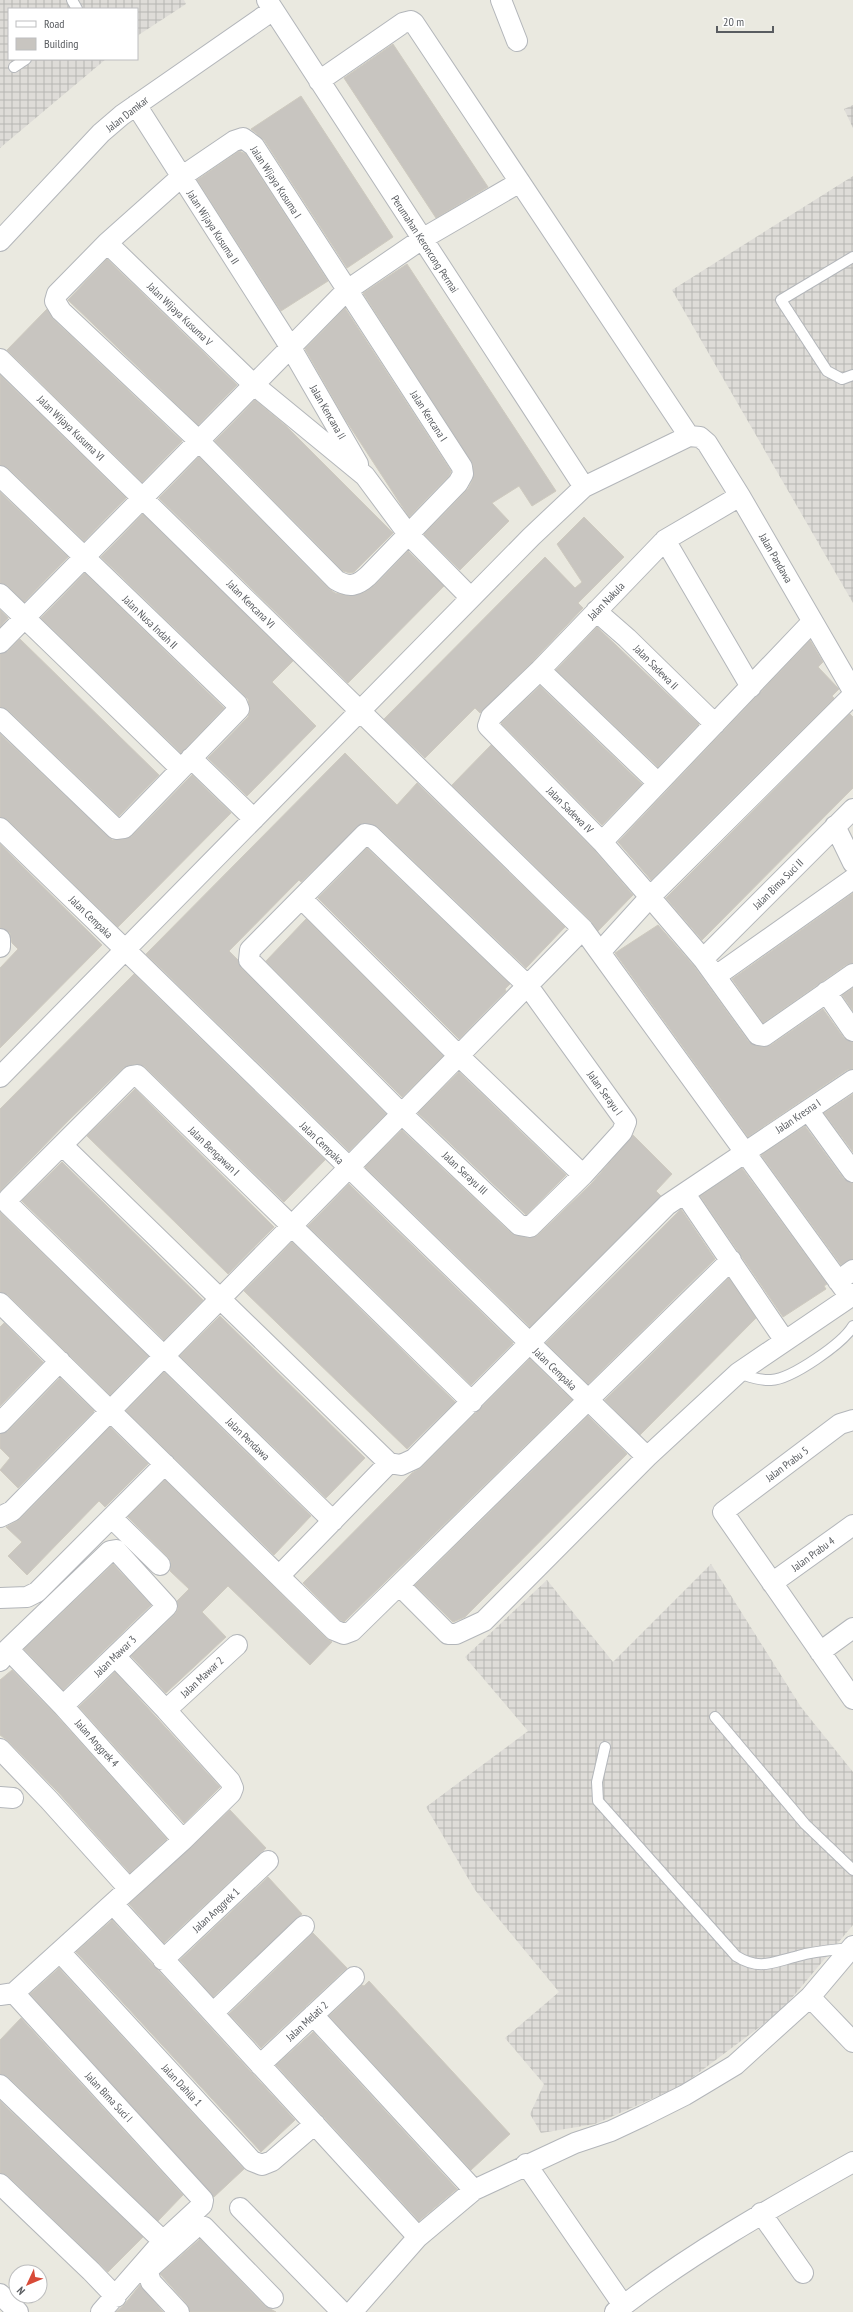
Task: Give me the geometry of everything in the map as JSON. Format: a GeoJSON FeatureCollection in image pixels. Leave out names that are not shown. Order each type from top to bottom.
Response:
{"type":"FeatureCollection","features":[{"type":"Feature","properties":{"kind":"street"},"geometry":{"type":"LineString","coordinates":[[501,0],[517,41]]}},
{"type":"Feature","properties":{"kind":"street","name":"Perumahan Keroncong Permai"},"geometry":{"type":"LineString","coordinates":[[270,5],[584,487]]}},
{"type":"Feature","properties":{"kind":"street","name":"Jalan Damkar"},"geometry":{"type":"LineString","coordinates":[[0,241],[101,133],[270,5]]}},
{"type":"Feature","properties":{"kind":"street"},"geometry":{"type":"LineString","coordinates":[[3,1069],[361,712],[531,537],[584,487],[689,436],[417,26],[411,21],[403,23],[319,81]]}},
{"type":"Feature","properties":{"kind":"street","name":"Jalan Wijaya Kusuma II"},"geometry":{"type":"LineString","coordinates":[[136,105],[291,348]]}},
{"type":"Feature","properties":{"kind":"street","name":"Jalan Wijaya Kusuma I"},"geometry":{"type":"LineString","coordinates":[[181,177],[234,141],[243,138],[249,141],[346,291]]}},
{"type":"Feature","properties":{"kind":"street"},"geometry":{"type":"LineString","coordinates":[[181,177],[107,243],[57,294],[55,301],[61,311],[198,440],[336,580],[344,585],[351,586],[359,584],[408,534]]}},
{"type":"Feature","properties":{"kind":"street"},"geometry":{"type":"LineString","coordinates":[[0,643],[142,496],[253,384],[291,348],[346,291],[422,239],[520,182]]}},
{"type":"Feature","properties":{"kind":"street","name":"Jalan Wijaya Kusuma V"},"geometry":{"type":"LineString","coordinates":[[107,243],[253,384],[365,476]]}},
{"type":"Feature","properties":{"kind":"street","name":"Jalan Kencana I"},"geometry":{"type":"LineString","coordinates":[[346,291],[462,467],[463,474],[458,483],[408,534]]}},
{"type":"Feature","properties":{"kind":"street","name":"Jalan Kencana II"},"geometry":{"type":"LineString","coordinates":[[291,348],[365,476]]}},
{"type":"Feature","properties":{"kind":"street","name":"Jalan Wijaya Kusuma VI"},"geometry":{"type":"LineString","coordinates":[[0,359],[142,496]]}},
{"type":"Feature","properties":{"kind":"street","name":"Jalan Pandawa"},"geometry":{"type":"LineString","coordinates":[[689,436],[700,437],[707,443],[740,496],[853,691]]}},
{"type":"Feature","properties":{"kind":"street","name":"Jalan Nusa Indah II"},"geometry":{"type":"LineString","coordinates":[[0,476],[238,706],[238,713],[124,828],[118,830],[0,718]]}},
{"type":"Feature","properties":{"kind":"street"},"geometry":{"type":"LineString","coordinates":[[365,476],[408,534],[471,598]]}},
{"type":"Feature","properties":{"kind":"street","name":"Jalan Kencana VI"},"geometry":{"type":"LineString","coordinates":[[142,496],[583,929],[601,950],[744,1153],[846,1276],[851,1299]]}},
{"type":"Feature","properties":{"kind":"street","name":"Jalan Nakula"},"geometry":{"type":"LineString","coordinates":[[488,724],[491,717],[540,670],[665,540],[740,496]]}},
{"type":"Feature","properties":{"kind":"street"},"geometry":{"type":"LineString","coordinates":[[665,540],[751,687]]}},
{"type":"Feature","properties":{"kind":"street"},"geometry":{"type":"LineString","coordinates":[[0,594],[186,764],[254,819]]}},
{"type":"Feature","properties":{"kind":"street","name":"Jalan Sadewa II"},"geometry":{"type":"LineString","coordinates":[[596,611],[627,638],[715,724]]}},
{"type":"Feature","properties":{"kind":"street"},"geometry":{"type":"LineString","coordinates":[[602,842],[812,622]]}},
{"type":"Feature","properties":{"kind":"street"},"geometry":{"type":"LineString","coordinates":[[540,670],[658,783]]}},
{"type":"Feature","properties":{"kind":"street"},"geometry":{"type":"LineString","coordinates":[[601,950],[650,897],[853,695]]}},
{"type":"Feature","properties":{"kind":"street","name":"Jalan Sadewa IV"},"geometry":{"type":"LineString","coordinates":[[488,724],[493,733],[602,842],[650,897],[703,959],[756,1033],[762,1036],[826,992]]}},
{"type":"Feature","properties":{"kind":"street","name":"Jalan Bima Suci II"},"geometry":{"type":"LineString","coordinates":[[703,959],[853,809]]}},
{"type":"Feature","properties":{"kind":"street"},"geometry":{"type":"LineString","coordinates":[[835,826],[853,863]]}},
{"type":"Feature","properties":{"kind":"street","name":"Jalan Cempaka"},"geometry":{"type":"LineString","coordinates":[[0,828],[349,1169],[647,1457]]}},
{"type":"Feature","properties":{"kind":"street"},"geometry":{"type":"LineString","coordinates":[[528,986],[368,834],[363,835],[302,899],[459,1056],[583,1175]]}},
{"type":"Feature","properties":{"kind":"street"},"geometry":{"type":"LineString","coordinates":[[716,976],[853,879]]}},
{"type":"Feature","properties":{"kind":"street","name":"Jalan Serayu III"},"geometry":{"type":"LineString","coordinates":[[302,899],[250,950],[249,960],[402,1114],[520,1225],[530,1227]]}},
{"type":"Feature","properties":{"kind":"street"},"geometry":{"type":"LineString","coordinates":[[0,1517],[12,1510],[111,1411],[583,929]]}},
{"type":"Feature","properties":{"kind":"street"},"geometry":{"type":"LineString","coordinates":[[0,939],[0,946]]}},
{"type":"Feature","properties":{"kind":"street"},"geometry":{"type":"LineString","coordinates":[[853,974],[826,992],[853,1031]]}},
{"type":"Feature","properties":{"kind":"street","name":"Jalan Serayu I"},"geometry":{"type":"LineString","coordinates":[[528,986],[626,1122],[622,1132],[583,1175],[530,1227]]}},
{"type":"Feature","properties":{"kind":"street","name":"Jalan Bengawan I"},"geometry":{"type":"LineString","coordinates":[[62,1145],[131,1076],[136,1075],[472,1402]]}},
{"type":"Feature","properties":{"kind":"street","name":"Jalan Kresna I"},"geometry":{"type":"LineString","coordinates":[[389,1463],[401,1465],[414,1459],[667,1205],[853,1080]]}},
{"type":"Feature","properties":{"kind":"street"},"geometry":{"type":"LineString","coordinates":[[808,1110],[851,1166]]}},
{"type":"Feature","properties":{"kind":"street"},"geometry":{"type":"LineString","coordinates":[[62,1145],[389,1463],[279,1576]]}},
{"type":"Feature","properties":{"kind":"street","name":"Jalan Pendawa"},"geometry":{"type":"LineString","coordinates":[[62,1145],[9,1198],[8,1204],[332,1521]]}},
{"type":"Feature","properties":{"kind":"street"},"geometry":{"type":"LineString","coordinates":[[685,1194],[785,1341]]}},
{"type":"Feature","properties":{"kind":"street"},"geometry":{"type":"LineString","coordinates":[[3,1311],[60,1361],[334,1630],[344,1634],[352,1631],[731,1260]]}},
{"type":"Feature","properties":{"kind":"street"},"geometry":{"type":"LineString","coordinates":[[399,1585],[448,1634],[456,1634],[484,1621],[647,1457],[738,1373],[851,1299]]}},
{"type":"Feature","properties":{"kind":"street"},"geometry":{"type":"LineString","coordinates":[[0,1423],[60,1361]]}},
{"type":"Feature","properties":{"kind":"street","name":"Jalan Prabu 5"},"geometry":{"type":"LineString","coordinates":[[772,1583],[723,1512],[840,1424],[853,1420]]}},
{"type":"Feature","properties":{"kind":"street"},"geometry":{"type":"LineString","coordinates":[[0,1598],[27,1597],[37,1592],[165,1464]]}},
{"type":"Feature","properties":{"kind":"street"},"geometry":{"type":"LineString","coordinates":[[112,1518],[160,1566]]}},
{"type":"Feature","properties":{"kind":"street","name":"Jalan Prabu 4"},"geometry":{"type":"LineString","coordinates":[[772,1583],[853,1525]]}},
{"type":"Feature","properties":{"kind":"street","name":"Jalan Mawar 3"},"geometry":{"type":"LineString","coordinates":[[4,1655],[112,1550],[118,1552],[167,1606],[63,1706]]}},
{"type":"Feature","properties":{"kind":"street"},"geometry":{"type":"LineString","coordinates":[[772,1583],[853,1699]]}},
{"type":"Feature","properties":{"kind":"street"},"geometry":{"type":"LineString","coordinates":[[820,1652],[853,1628]]}},
{"type":"Feature","properties":{"kind":"street","name":"Jalan Mawar 2"},"geometry":{"type":"LineString","coordinates":[[166,1710],[237,1645]]}},
{"type":"Feature","properties":{"kind":"street","name":"Jalan Anggrek 4"},"geometry":{"type":"LineString","coordinates":[[4,1655],[63,1706],[183,1840]]}},
{"type":"Feature","properties":{"kind":"street"},"geometry":{"type":"LineString","coordinates":[[7,1994],[60,1952],[113,1904],[229,1796],[233,1788],[230,1781],[115,1656]]}},
{"type":"Feature","properties":{"kind":"street"},"geometry":{"type":"LineString","coordinates":[[0,1749],[49,1800],[129,1889]]}},
{"type":"Feature","properties":{"kind":"street","name":"Jalan Anggrek 1"},"geometry":{"type":"LineString","coordinates":[[164,1960],[268,1861]]}},
{"type":"Feature","properties":{"kind":"street"},"geometry":{"type":"LineString","coordinates":[[113,1904],[418,2237]]}},
{"type":"Feature","properties":{"kind":"street"},"geometry":{"type":"LineString","coordinates":[[213,2013],[304,1926]]}},
{"type":"Feature","properties":{"kind":"street"},"geometry":{"type":"LineString","coordinates":[[352,2312],[418,2237],[474,2190],[575,2142],[611,2131],[685,2095],[736,2065],[810,1997],[852,1947]]}},
{"type":"Feature","properties":{"kind":"street","name":"Jalan Dahila 1"},"geometry":{"type":"LineString","coordinates":[[60,1952],[252,2161],[262,2164],[272,2161],[315,2124]]}},
{"type":"Feature","properties":{"kind":"street","name":"Jalan Melati 2"},"geometry":{"type":"LineString","coordinates":[[260,2065],[354,1977]]}},
{"type":"Feature","properties":{"kind":"street","name":"Jalan Bima Suci I"},"geometry":{"type":"LineString","coordinates":[[7,1994],[204,2202],[163,2241]]}},
{"type":"Feature","properties":{"kind":"street"},"geometry":{"type":"LineString","coordinates":[[810,1997],[853,2042]]}},
{"type":"Feature","properties":{"kind":"street"},"geometry":{"type":"LineString","coordinates":[[313,2015],[474,2190]]}},
{"type":"Feature","properties":{"kind":"street"},"geometry":{"type":"LineString","coordinates":[[0,2085],[163,2241],[116,2297],[101,2312]]}},
{"type":"Feature","properties":{"kind":"street"},"geometry":{"type":"LineString","coordinates":[[526,2164],[619,2309],[661,2277],[761,2214],[853,2162]]}},
{"type":"Feature","properties":{"kind":"street"},"geometry":{"type":"LineString","coordinates":[[0,2184],[116,2297]]}},
{"type":"Feature","properties":{"kind":"street"},"geometry":{"type":"LineString","coordinates":[[240,2208],[342,2312]]}},
{"type":"Feature","properties":{"kind":"street"},"geometry":{"type":"LineString","coordinates":[[761,2214],[803,2273]]}},
{"type":"Feature","properties":{"kind":"street"},"geometry":{"type":"LineString","coordinates":[[179,2312],[151,2282],[148,2273],[151,2267],[198,2225],[204,2226],[273,2298]]}},
{"type":"Feature","properties":{"kind":"street"},"geometry":{"type":"LineString","coordinates":[[0,2294],[18,2312]]}},
{"type":"Feature","properties":{"kind":"lane"},"geometry":{"type":"LineString","coordinates":[[14,68],[25,60]]}},
{"type":"Feature","properties":{"kind":"lane"},"geometry":{"type":"LineString","coordinates":[[853,257],[781,300],[826,371],[842,379],[853,375]]}},
{"type":"Feature","properties":{"kind":"lane"},"geometry":{"type":"LineString","coordinates":[[738,1373],[772,1380],[788,1376],[836,1346],[853,1326]]}},
{"type":"Feature","properties":{"kind":"lane"},"geometry":{"type":"LineString","coordinates":[[715,1717],[805,1824],[853,1870]]}},
{"type":"Feature","properties":{"kind":"lane"},"geometry":{"type":"LineString","coordinates":[[605,1748],[597,1782],[598,1801],[736,1956],[747,1963],[764,1965],[798,1955],[852,1947]]}},
{"type":"Feature","properties":{"kind":"shaded area"},"geometry":{"type":"Polygon","coordinates":[[[0,0],[184,0],[186,4],[138,35],[138,8],[8,8],[8,60],[105,60],[0,148],[0,0]]]}},
{"type":"Feature","properties":{"kind":"shaded area"},"geometry":{"type":"Polygon","coordinates":[[[853,105],[853,128],[844,109],[853,105]]]}},
{"type":"Feature","properties":{"kind":"shaded area"},"geometry":{"type":"Polygon","coordinates":[[[853,176],[853,603],[672,290],[853,176]]]}},
{"type":"Feature","properties":{"kind":"shaded area"},"geometry":{"type":"Polygon","coordinates":[[[711,1564],[801,1707],[853,1772],[853,1925],[781,2011],[681,2086],[595,2124],[541,2133],[530,2114],[544,2084],[505,2038],[559,1992],[475,1890],[426,1807],[528,1731],[465,1657],[547,1580],[613,1662],[711,1564]]]}},
{"type":"Feature","properties":{"kind":"building"},"geometry":{"type":"Polygon","coordinates":[[[393,44],[488,187],[436,218],[344,78],[393,44]]]}},
{"type":"Feature","properties":{"kind":"building"},"geometry":{"type":"Polygon","coordinates":[[[301,96],[393,237],[347,268],[264,140],[251,129],[301,96]]]}},
{"type":"Feature","properties":{"kind":"building"},"geometry":{"type":"Polygon","coordinates":[[[239,151],[246,154],[328,281],[281,311],[197,180],[239,151]]]}},
{"type":"Feature","properties":{"kind":"building"},"geometry":{"type":"Polygon","coordinates":[[[107,259],[237,385],[198,425],[68,300],[107,259]]]}},
{"type":"Feature","properties":{"kind":"building"},"geometry":{"type":"Polygon","coordinates":[[[407,264],[556,491],[532,506],[519,486],[492,503],[509,521],[460,570],[424,534],[468,489],[473,479],[473,465],[363,293],[407,264]]]}},
{"type":"Feature","properties":{"kind":"building"},"geometry":{"type":"Polygon","coordinates":[[[345,308],[451,471],[449,476],[409,517],[345,419],[305,349],[345,308]]]}},
{"type":"Feature","properties":{"kind":"building"},"geometry":{"type":"Polygon","coordinates":[[[47,309],[53,319],[182,441],[142,482],[7,350],[47,309]]]}},
{"type":"Feature","properties":{"kind":"building"},"geometry":{"type":"Polygon","coordinates":[[[0,375],[126,498],[84,541],[8,468],[0,465],[0,375]]]}},
{"type":"Feature","properties":{"kind":"building"},"geometry":{"type":"Polygon","coordinates":[[[255,400],[286,426],[393,533],[354,572],[350,573],[343,571],[215,441],[255,400]]]}},
{"type":"Feature","properties":{"kind":"building"},"geometry":{"type":"Polygon","coordinates":[[[199,457],[328,588],[335,593],[349,596],[365,592],[376,584],[408,551],[444,586],[348,683],[159,498],[199,457]]]}},
{"type":"Feature","properties":{"kind":"building"},"geometry":{"type":"Polygon","coordinates":[[[0,492],[68,557],[24,602],[8,586],[0,583],[0,492]]]}},
{"type":"Feature","properties":{"kind":"building"},"geometry":{"type":"Polygon","coordinates":[[[143,514],[293,661],[272,682],[316,726],[247,796],[208,758],[248,717],[250,711],[248,699],[101,557],[143,514]]]}},
{"type":"Feature","properties":{"kind":"building"},"geometry":{"type":"Polygon","coordinates":[[[584,517],[624,557],[578,603],[583,608],[532,662],[480,713],[475,708],[425,758],[384,719],[545,557],[575,588],[582,582],[557,544],[584,517]]]}},
{"type":"Feature","properties":{"kind":"building"},"geometry":{"type":"Polygon","coordinates":[[[85,573],[224,708],[181,753],[41,618],[85,573]]]}},
{"type":"Feature","properties":{"kind":"building"},"geometry":{"type":"Polygon","coordinates":[[[0,610],[8,618],[0,627],[0,610]]]}},
{"type":"Feature","properties":{"kind":"building"},"geometry":{"type":"Polygon","coordinates":[[[597,627],[699,724],[658,767],[556,670],[597,627]]]}},
{"type":"Feature","properties":{"kind":"building"},"geometry":{"type":"Polygon","coordinates":[[[20,639],[159,775],[119,816],[8,710],[0,707],[0,654],[8,651],[20,639]]]}},
{"type":"Feature","properties":{"kind":"building"},"geometry":{"type":"Polygon","coordinates":[[[810,640],[823,662],[818,667],[839,689],[832,696],[834,698],[651,880],[618,842],[810,640]]]}},
{"type":"Feature","properties":{"kind":"building"},"geometry":{"type":"Polygon","coordinates":[[[540,686],[642,784],[602,825],[501,723],[540,686]]]}},
{"type":"Feature","properties":{"kind":"building"},"geometry":{"type":"Polygon","coordinates":[[[850,714],[853,717],[853,788],[702,940],[666,898],[850,714]]]}},
{"type":"Feature","properties":{"kind":"building"},"geometry":{"type":"Polygon","coordinates":[[[0,734],[112,840],[125,839],[132,836],[192,775],[231,813],[118,927],[8,820],[0,817],[0,734]]]}},
{"type":"Feature","properties":{"kind":"building"},"geometry":{"type":"Polygon","coordinates":[[[491,745],[594,850],[633,895],[598,931],[591,921],[452,785],[491,745]]]}},
{"type":"Feature","properties":{"kind":"building"},"geometry":{"type":"Polygon","coordinates":[[[345,753],[397,805],[417,783],[565,927],[526,968],[378,827],[362,823],[301,882],[299,880],[229,951],[238,960],[241,968],[386,1114],[349,1151],[146,954],[345,753]]]}},
{"type":"Feature","properties":{"kind":"building"},"geometry":{"type":"Polygon","coordinates":[[[0,844],[102,945],[0,1048],[0,968],[18,949],[12,943],[10,933],[0,928],[0,844]]]}},
{"type":"Feature","properties":{"kind":"building"},"geometry":{"type":"Polygon","coordinates":[[[367,848],[510,984],[505,989],[506,991],[459,1039],[318,898],[367,848]]]}},
{"type":"Feature","properties":{"kind":"building"},"geometry":{"type":"Polygon","coordinates":[[[853,893],[853,963],[846,965],[763,1023],[732,979],[853,893]]]}},
{"type":"Feature","properties":{"kind":"building"},"geometry":{"type":"Polygon","coordinates":[[[306,919],[443,1056],[402,1097],[266,961],[306,919]]]}},
{"type":"Feature","properties":{"kind":"building"},"geometry":{"type":"Polygon","coordinates":[[[658,925],[694,966],[749,1042],[762,1047],[771,1045],[823,1009],[844,1038],[853,1042],[853,1069],[847,1070],[748,1137],[615,953],[658,925]]]}},
{"type":"Feature","properties":{"kind":"building"},"geometry":{"type":"Polygon","coordinates":[[[134,974],[325,1160],[284,1202],[145,1067],[135,1064],[123,1068],[70,1119],[0,1191],[0,1109],[134,974]]]}},
{"type":"Feature","properties":{"kind":"building"},"geometry":{"type":"Polygon","coordinates":[[[853,988],[853,1011],[842,995],[853,988]]]}},
{"type":"Feature","properties":{"kind":"building"},"geometry":{"type":"Polygon","coordinates":[[[459,1072],[566,1175],[526,1215],[418,1113],[459,1072]]]}},
{"type":"Feature","properties":{"kind":"building"},"geometry":{"type":"Polygon","coordinates":[[[135,1089],[274,1227],[228,1274],[87,1136],[135,1089]]]}},
{"type":"Feature","properties":{"kind":"building"},"geometry":{"type":"Polygon","coordinates":[[[853,1094],[853,1152],[824,1113],[853,1094]]]}},
{"type":"Feature","properties":{"kind":"building"},"geometry":{"type":"Polygon","coordinates":[[[805,1126],[844,1179],[853,1183],[853,1259],[841,1265],[761,1155],[805,1126]]]}},
{"type":"Feature","properties":{"kind":"building"},"geometry":{"type":"Polygon","coordinates":[[[402,1130],[511,1233],[528,1238],[538,1235],[592,1183],[633,1135],[672,1174],[656,1191],[661,1196],[530,1327],[365,1167],[402,1130]]]}},
{"type":"Feature","properties":{"kind":"building"},"geometry":{"type":"Polygon","coordinates":[[[62,1162],[203,1300],[164,1340],[22,1201],[62,1162]]]}},
{"type":"Feature","properties":{"kind":"building"},"geometry":{"type":"Polygon","coordinates":[[[742,1168],[827,1284],[824,1286],[826,1289],[783,1317],[700,1196],[742,1168]]]}},
{"type":"Feature","properties":{"kind":"building"},"geometry":{"type":"Polygon","coordinates":[[[349,1184],[513,1343],[471,1385],[308,1226],[349,1184]]]}},
{"type":"Feature","properties":{"kind":"building"},"geometry":{"type":"Polygon","coordinates":[[[681,1209],[715,1259],[588,1384],[546,1343],[681,1209]]]}},
{"type":"Feature","properties":{"kind":"building"},"geometry":{"type":"Polygon","coordinates":[[[0,1212],[148,1356],[110,1395],[8,1295],[0,1292],[0,1212]]]}},
{"type":"Feature","properties":{"kind":"building"},"geometry":{"type":"Polygon","coordinates":[[[292,1242],[455,1402],[407,1449],[244,1291],[292,1242]]]}},
{"type":"Feature","properties":{"kind":"building"},"geometry":{"type":"Polygon","coordinates":[[[729,1278],[756,1318],[640,1435],[605,1400],[729,1278]]]}},
{"type":"Feature","properties":{"kind":"building"},"geometry":{"type":"Polygon","coordinates":[[[220,1316],[365,1458],[326,1498],[180,1356],[220,1316]]]}},
{"type":"Feature","properties":{"kind":"building"},"geometry":{"type":"Polygon","coordinates":[[[4,1323],[43,1362],[0,1406],[0,1327],[4,1323]]]}},
{"type":"Feature","properties":{"kind":"building"},"geometry":{"type":"Polygon","coordinates":[[[530,1359],[572,1400],[344,1622],[340,1620],[303,1583],[412,1473],[422,1467],[530,1359]]]}},
{"type":"Feature","properties":{"kind":"building"},"geometry":{"type":"Polygon","coordinates":[[[164,1372],[311,1516],[274,1555],[126,1411],[164,1372]]]}},
{"type":"Feature","properties":{"kind":"building"},"geometry":{"type":"Polygon","coordinates":[[[60,1378],[94,1411],[18,1488],[0,1470],[10,1458],[0,1448],[0,1434],[8,1431],[60,1378]]]}},
{"type":"Feature","properties":{"kind":"building"},"geometry":{"type":"Polygon","coordinates":[[[588,1416],[627,1454],[465,1617],[453,1622],[415,1585],[588,1416]]]}},
{"type":"Feature","properties":{"kind":"building"},"geometry":{"type":"Polygon","coordinates":[[[110,1427],[148,1464],[105,1507],[99,1501],[27,1575],[8,1556],[22,1542],[6,1527],[20,1519],[110,1427]]]}},
{"type":"Feature","properties":{"kind":"building"},"geometry":{"type":"Polygon","coordinates":[[[165,1480],[326,1638],[332,1642],[310,1665],[228,1586],[202,1612],[226,1637],[166,1693],[131,1656],[175,1614],[178,1609],[177,1601],[189,1589],[170,1571],[171,1562],[168,1557],[128,1517],[165,1480]]]}},
{"type":"Feature","properties":{"kind":"building"},"geometry":{"type":"Polygon","coordinates":[[[113,1564],[151,1605],[63,1690],[24,1649],[113,1564]]]}},
{"type":"Feature","properties":{"kind":"building"},"geometry":{"type":"Polygon","coordinates":[[[12,1670],[55,1714],[167,1839],[130,1873],[58,1792],[8,1741],[0,1735],[0,1680],[12,1670]]]}},
{"type":"Feature","properties":{"kind":"building"},"geometry":{"type":"Polygon","coordinates":[[[115,1672],[220,1787],[184,1823],[79,1707],[115,1672]]]}},
{"type":"Feature","properties":{"kind":"building"},"geometry":{"type":"Polygon","coordinates":[[[230,1810],[266,1848],[164,1943],[129,1904],[230,1810]]]}},
{"type":"Feature","properties":{"kind":"building"},"geometry":{"type":"Polygon","coordinates":[[[268,1877],[302,1914],[213,1997],[180,1960],[268,1877]]]}},
{"type":"Feature","properties":{"kind":"building"},"geometry":{"type":"Polygon","coordinates":[[[112,1920],[295,2120],[261,2152],[76,1952],[112,1920]]]}},
{"type":"Feature","properties":{"kind":"building"},"geometry":{"type":"Polygon","coordinates":[[[313,1933],[347,1968],[261,2048],[229,2014],[313,1933]]]}},
{"type":"Feature","properties":{"kind":"building"},"geometry":{"type":"Polygon","coordinates":[[[59,1968],[244,2169],[214,2197],[30,1994],[59,1968]]]}},
{"type":"Feature","properties":{"kind":"building"},"geometry":{"type":"Polygon","coordinates":[[[369,1981],[510,2134],[471,2170],[329,2016],[362,1985],[364,1986],[369,1981]]]}},
{"type":"Feature","properties":{"kind":"building"},"geometry":{"type":"Polygon","coordinates":[[[21,2018],[183,2195],[158,2221],[8,2077],[0,2074],[0,2040],[21,2018]]]}},
{"type":"Feature","properties":{"kind":"building"},"geometry":{"type":"Polygon","coordinates":[[[313,2032],[457,2189],[419,2221],[276,2065],[313,2032]]]}},
{"type":"Feature","properties":{"kind":"building"},"geometry":{"type":"Polygon","coordinates":[[[0,2101],[143,2237],[108,2272],[8,2176],[0,2173],[0,2101]]]}},
{"type":"Feature","properties":{"kind":"building"},"geometry":{"type":"Polygon","coordinates":[[[200,2239],[265,2306],[276,2312],[190,2312],[187,2304],[160,2274],[200,2239]]]}},
{"type":"Feature","properties":{"kind":"building"},"geometry":{"type":"Polygon","coordinates":[[[140,2285],[163,2312],[116,2312],[124,2305],[140,2285]]]}}]}
